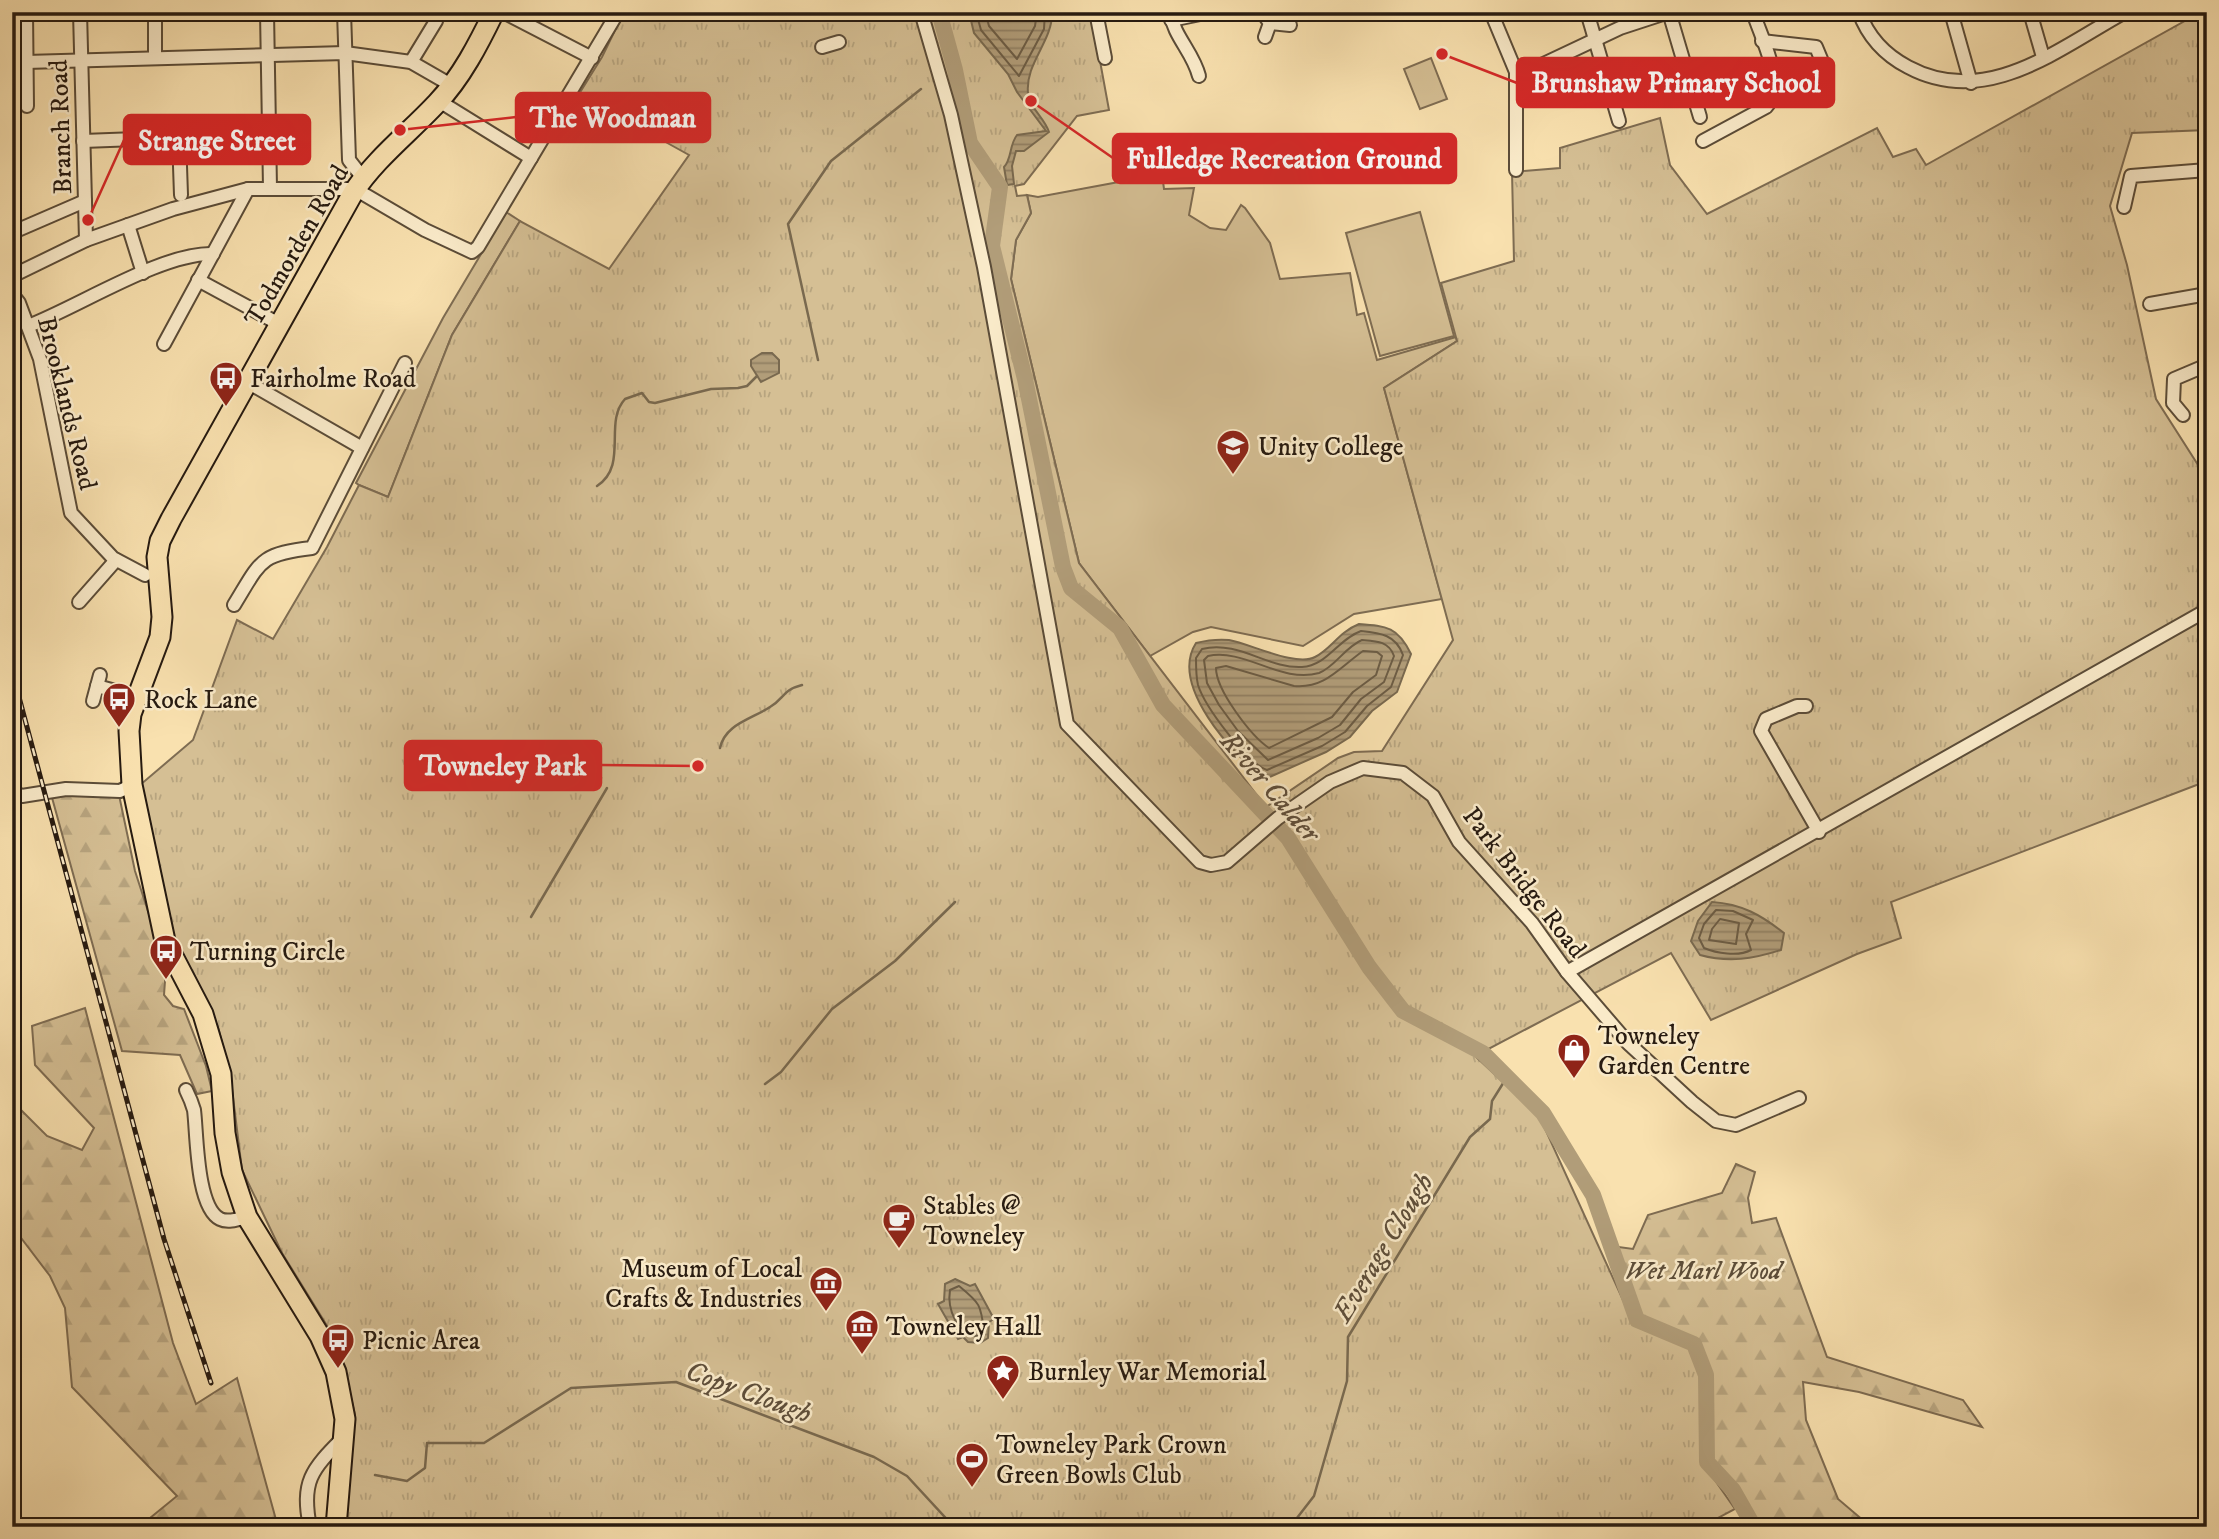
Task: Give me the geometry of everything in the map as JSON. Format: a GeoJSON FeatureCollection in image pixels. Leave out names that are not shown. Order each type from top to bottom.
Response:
{"type":"FeatureCollection","features":[{"type":"Feature","properties":{"kind":"highway","name":"Todmorden Road"},"geometry":{"type":"LineString","coordinates":[[336,1527],[345,1419],[336,1372],[320,1336],[247,1217],[232,1172],[225,1133],[221,1074],[203,1014],[165,941],[132,785],[129,732],[137,698],[160,637],[162,617],[157,575],[160,541],[359,184],[445,93],[495,12]]}},
{"type":"Feature","properties":{"kind":"street"},"geometry":{"type":"LineString","coordinates":[[26,12],[27,106]]}},
{"type":"Feature","properties":{"kind":"street","name":"Branch Road"},"geometry":{"type":"LineString","coordinates":[[80,12],[86,240]]}},
{"type":"Feature","properties":{"kind":"street"},"geometry":{"type":"LineString","coordinates":[[155,12],[155,58]]}},
{"type":"Feature","properties":{"kind":"street"},"geometry":{"type":"LineString","coordinates":[[267,12],[270,188]]}},
{"type":"Feature","properties":{"kind":"street"},"geometry":{"type":"LineString","coordinates":[[344,12],[349,160],[359,184]]}},
{"type":"Feature","properties":{"kind":"street"},"geometry":{"type":"LineString","coordinates":[[411,62],[436,21],[438,12]]}},
{"type":"Feature","properties":{"kind":"street"},"geometry":{"type":"LineString","coordinates":[[503,12],[592,58]]}},
{"type":"Feature","properties":{"kind":"street"},"geometry":{"type":"LineString","coordinates":[[12,276],[86,240],[217,195],[248,189],[359,184],[465,251],[472,252],[478,247],[618,12]]}},
{"type":"Feature","properties":{"kind":"street","name":"Park Bridge Road"},"geometry":{"type":"LineString","coordinates":[[921,12],[951,115],[984,267],[1066,724],[1100,755],[1151,814],[1200,862],[1211,865],[1227,862],[1278,818],[1330,782],[1363,768],[1403,773],[1433,796],[1459,842],[1532,923],[1567,972],[1644,1060],[1716,1121],[1736,1125],[1799,1098]]}},
{"type":"Feature","properties":{"kind":"street"},"geometry":{"type":"LineString","coordinates":[[1096,12],[1108,43],[1105,58]]}},
{"type":"Feature","properties":{"kind":"street"},"geometry":{"type":"LineString","coordinates":[[1199,76],[1195,59],[1177,47],[1171,16],[1210,12]]}},
{"type":"Feature","properties":{"kind":"street"},"geometry":{"type":"LineString","coordinates":[[1491,12],[1516,72],[1516,170]]}},
{"type":"Feature","properties":{"kind":"street"},"geometry":{"type":"LineString","coordinates":[[1587,12],[1619,121]]}},
{"type":"Feature","properties":{"kind":"street"},"geometry":{"type":"LineString","coordinates":[[1516,72],[1531,71],[1595,40],[1669,12],[1700,117]]}},
{"type":"Feature","properties":{"kind":"street"},"geometry":{"type":"LineString","coordinates":[[1703,141],[1766,107],[1773,100],[1775,83],[1752,12]]}},
{"type":"Feature","properties":{"kind":"street"},"geometry":{"type":"LineString","coordinates":[[1859,12],[1873,39],[1903,64],[1946,81],[1971,83],[1990,81],[2015,72],[2124,13]]}},
{"type":"Feature","properties":{"kind":"street"},"geometry":{"type":"LineString","coordinates":[[1951,12],[1971,83]]}},
{"type":"Feature","properties":{"kind":"street"},"geometry":{"type":"LineString","coordinates":[[2030,12],[2043,57]]}},
{"type":"Feature","properties":{"kind":"street"},"geometry":{"type":"LineString","coordinates":[[1265,37],[1266,18],[1290,25]]}},
{"type":"Feature","properties":{"kind":"street"},"geometry":{"type":"LineString","coordinates":[[1762,41],[1815,47],[1826,71]]}},
{"type":"Feature","properties":{"kind":"street"},"geometry":{"type":"LineString","coordinates":[[822,47],[839,43]]}},
{"type":"Feature","properties":{"kind":"street"},"geometry":{"type":"LineString","coordinates":[[26,62],[345,53],[411,62],[445,93],[531,158]]}},
{"type":"Feature","properties":{"kind":"street"},"geometry":{"type":"LineString","coordinates":[[83,141],[269,134]]}},
{"type":"Feature","properties":{"kind":"street"},"geometry":{"type":"LineString","coordinates":[[178,137],[181,195]]}},
{"type":"Feature","properties":{"kind":"street"},"geometry":{"type":"LineString","coordinates":[[2124,206],[2131,176],[2207,170]]}},
{"type":"Feature","properties":{"kind":"street"},"geometry":{"type":"LineString","coordinates":[[164,344],[248,189]]}},
{"type":"Feature","properties":{"kind":"street"},"geometry":{"type":"LineString","coordinates":[[15,227],[85,201]]}},
{"type":"Feature","properties":{"kind":"street"},"geometry":{"type":"LineString","coordinates":[[128,225],[143,273]]}},
{"type":"Feature","properties":{"kind":"street"},"geometry":{"type":"LineString","coordinates":[[28,326],[143,273],[201,253],[213,254]]}},
{"type":"Feature","properties":{"kind":"street"},"geometry":{"type":"LineString","coordinates":[[198,280],[281,324]]}},
{"type":"Feature","properties":{"kind":"street","name":"Brooklands Road"},"geometry":{"type":"LineString","coordinates":[[12,294],[28,326],[42,369],[71,513],[116,560],[145,575]]}},
{"type":"Feature","properties":{"kind":"street"},"geometry":{"type":"LineString","coordinates":[[2150,304],[2207,294]]}},
{"type":"Feature","properties":{"kind":"street"},"geometry":{"type":"LineString","coordinates":[[234,605],[260,562],[277,552],[312,548],[405,363]]}},
{"type":"Feature","properties":{"kind":"street"},"geometry":{"type":"LineString","coordinates":[[2183,415],[2173,403],[2174,379],[2207,365]]}},
{"type":"Feature","properties":{"kind":"street"},"geometry":{"type":"LineString","coordinates":[[249,383],[362,448]]}},
{"type":"Feature","properties":{"kind":"street"},"geometry":{"type":"LineString","coordinates":[[79,602],[116,560]]}},
{"type":"Feature","properties":{"kind":"street"},"geometry":{"type":"LineString","coordinates":[[1567,972],[1819,832],[2207,610]]}},
{"type":"Feature","properties":{"kind":"street"},"geometry":{"type":"LineString","coordinates":[[93,701],[98,681],[137,698]]}},
{"type":"Feature","properties":{"kind":"street"},"geometry":{"type":"LineString","coordinates":[[1806,706],[1797,706],[1766,719],[1761,731],[1819,832]]}},
{"type":"Feature","properties":{"kind":"street"},"geometry":{"type":"LineString","coordinates":[[12,792],[22,796],[66,789],[120,791],[132,785]]}},
{"type":"Feature","properties":{"kind":"street"},"geometry":{"type":"LineString","coordinates":[[186,1090],[193,1107],[197,1164],[212,1211],[220,1219],[247,1217]]}},
{"type":"Feature","properties":{"kind":"street"},"geometry":{"type":"LineString","coordinates":[[310,1527],[304,1496],[326,1455],[343,1438]]}},
{"type":"Feature","properties":{"kind":"green space"},"geometry":{"type":"Polygon","coordinates":[[[624,12],[1091,12],[1109,110],[1077,116],[1024,184],[1015,186],[1017,196],[1027,195],[1031,213],[1016,240],[1011,279],[1079,563],[1266,807],[1338,758],[1354,752],[1382,751],[1453,640],[1384,388],[1457,341],[1441,283],[1514,261],[1512,172],[1560,168],[1560,148],[1660,118],[1670,165],[1707,214],[1877,128],[1893,157],[1916,149],[1926,165],[2201,12],[2207,12],[2207,130],[2132,133],[2110,206],[2127,265],[2156,399],[2207,479],[2207,781],[1891,902],[1901,938],[1857,954],[1711,1020],[1671,953],[1475,1056],[1530,1107],[1542,1122],[1633,1322],[1689,1346],[1703,1375],[1705,1466],[1735,1509],[1701,1527],[344,1527],[355,1415],[344,1366],[329,1329],[282,1253],[242,1170],[230,1073],[218,1027],[175,941],[140,785],[193,740],[237,620],[273,639],[327,547],[359,485],[388,497],[452,335],[520,221],[609,269],[689,155],[579,94],[602,57],[624,12]]]}},
{"type":"Feature","properties":{"kind":"green space"},"geometry":{"type":"Polygon","coordinates":[[[1431,58],[1447,99],[1420,109],[1404,69],[1431,58]]]}},
{"type":"Feature","properties":{"kind":"green space","name":"Unity College"},"geometry":{"type":"Polygon","coordinates":[[[1162,174],[1164,189],[1194,188],[1189,215],[1210,228],[1226,230],[1241,205],[1245,208],[1270,243],[1280,279],[1350,273],[1357,315],[1364,313],[1377,360],[1456,337],[1457,341],[1384,388],[1442,599],[1354,614],[1303,646],[1211,627],[1193,632],[1150,656],[1079,563],[1011,279],[1016,240],[1031,213],[1027,195],[1038,197],[1162,174]]]}},
{"type":"Feature","properties":{"kind":"green space"},"geometry":{"type":"Polygon","coordinates":[[[506,212],[520,221],[452,335],[388,497],[359,485],[356,483],[443,318],[506,212]]]}},
{"type":"Feature","properties":{"kind":"green space"},"geometry":{"type":"Polygon","coordinates":[[[1420,212],[1454,336],[1380,356],[1346,233],[1420,212]]]}},
{"type":"Feature","properties":{"kind":"green space"},"geometry":{"type":"Polygon","coordinates":[[[51,794],[119,795],[135,871],[166,967],[164,995],[173,1006],[184,1009],[206,1066],[212,1091],[197,1094],[180,1055],[122,1051],[51,794]]]}},
{"type":"Feature","properties":{"kind":"green space"},"geometry":{"type":"Polygon","coordinates":[[[85,1008],[173,1343],[196,1404],[237,1378],[278,1527],[139,1527],[177,1496],[72,1387],[65,1308],[50,1276],[12,1226],[12,1101],[47,1136],[82,1150],[94,1128],[35,1065],[32,1026],[85,1008]]]}},
{"type":"Feature","properties":{"kind":"green space","name":"Wet Marl Wood"},"geometry":{"type":"Polygon","coordinates":[[[1736,1164],[1755,1172],[1748,1198],[1752,1223],[1776,1218],[1827,1357],[1963,1400],[1982,1427],[1859,1392],[1803,1382],[1806,1420],[1838,1499],[1871,1527],[1761,1527],[1743,1497],[1711,1461],[1711,1373],[1696,1341],[1640,1316],[1611,1246],[1633,1249],[1648,1215],[1722,1193],[1736,1164]]]}},
{"type":"Feature","properties":{"kind":"water"},"geometry":{"type":"Polygon","coordinates":[[[969,12],[1052,12],[1048,33],[1028,82],[1029,99],[1049,132],[1024,151],[1016,151],[1012,166],[1014,184],[1007,185],[1004,167],[1014,139],[1017,135],[1046,131],[1017,92],[1008,74],[974,33],[969,12]]]}},
{"type":"Feature","properties":{"kind":"water"},"geometry":{"type":"Polygon","coordinates":[[[762,353],[772,353],[779,360],[779,373],[761,382],[751,366],[751,360],[762,353]]]}},
{"type":"Feature","properties":{"kind":"water"},"geometry":{"type":"Polygon","coordinates":[[[1359,624],[1391,630],[1406,645],[1411,654],[1397,692],[1372,711],[1350,737],[1326,752],[1265,779],[1236,753],[1197,698],[1191,678],[1190,660],[1196,643],[1229,640],[1285,657],[1307,659],[1321,654],[1346,631],[1359,624]]]}},
{"type":"Feature","properties":{"kind":"water"},"geometry":{"type":"Polygon","coordinates":[[[1712,902],[1742,908],[1776,927],[1784,933],[1781,950],[1741,959],[1700,955],[1691,941],[1698,921],[1712,902]]]}},
{"type":"Feature","properties":{"kind":"water"},"geometry":{"type":"Polygon","coordinates":[[[955,1279],[970,1286],[975,1284],[994,1319],[989,1322],[988,1338],[980,1343],[968,1342],[963,1337],[958,1339],[938,1304],[944,1301],[945,1284],[955,1279]]]}},
{"type":"Feature","properties":{"kind":"waterway","name":"River Calder"},"geometry":{"type":"LineString","coordinates":[[939,12],[955,70],[970,143],[1000,187],[992,246],[1025,379],[1063,567],[1071,588],[1120,628],[1163,705],[1288,838],[1369,967],[1403,1011],[1483,1053],[1543,1113],[1593,1195],[1637,1320],[1694,1344],[1706,1375],[1707,1462],[1733,1490],[1754,1527]]}},
{"type":"Feature","properties":{"kind":"waterway"},"geometry":{"type":"LineString","coordinates":[[818,360],[788,224],[831,161],[921,89]]}},
{"type":"Feature","properties":{"kind":"waterway"},"geometry":{"type":"LineString","coordinates":[[597,486],[612,467],[616,420],[625,399],[642,393],[649,402],[655,403],[711,389],[747,386],[757,376]]}},
{"type":"Feature","properties":{"kind":"waterway"},"geometry":{"type":"LineString","coordinates":[[720,748],[727,733],[733,728],[775,704],[791,689],[802,685]]}},
{"type":"Feature","properties":{"kind":"waterway"},"geometry":{"type":"LineString","coordinates":[[531,917],[607,788]]}},
{"type":"Feature","properties":{"kind":"waterway"},"geometry":{"type":"LineString","coordinates":[[765,1084],[781,1072],[832,1009],[895,961],[955,902]]}},
{"type":"Feature","properties":{"kind":"waterway","name":"Everage Clough"},"geometry":{"type":"LineString","coordinates":[[1290,1527],[1314,1496],[1347,1381],[1348,1337],[1470,1137],[1490,1119],[1492,1101],[1507,1077]]}},
{"type":"Feature","properties":{"kind":"waterway","name":"Copy Clough"},"geometry":{"type":"LineString","coordinates":[[375,1475],[407,1481],[425,1468],[427,1443],[484,1443],[571,1388],[676,1382],[874,1457],[907,1476],[954,1527]]}},
{"type":"Feature","properties":{"kind":"railway"},"geometry":{"type":"LineString","coordinates":[[12,671],[164,1239],[211,1383]]}},
{"type":"Feature","properties":{"kind":"place","name":"Brunshaw Primary School"},"geometry":{"type":"Point","coordinates":[1442,54]}},
{"type":"Feature","properties":{"kind":"place","name":"Fulledge Recreation Ground"},"geometry":{"type":"Point","coordinates":[1031,101]}},
{"type":"Feature","properties":{"kind":"place","name":"The Woodman"},"geometry":{"type":"Point","coordinates":[400,130]}},
{"type":"Feature","properties":{"kind":"place","name":"Strange Street"},"geometry":{"type":"Point","coordinates":[88,220]}},
{"type":"Feature","properties":{"kind":"place","name":"Fairholme Road"},"geometry":{"type":"Point","coordinates":[226,408]}},
{"type":"Feature","properties":{"kind":"place","name":"Unity College"},"geometry":{"type":"Point","coordinates":[1233,476]}},
{"type":"Feature","properties":{"kind":"place","name":"Rock Lane"},"geometry":{"type":"Point","coordinates":[119,729]}},
{"type":"Feature","properties":{"kind":"place","name":"Towneley Park"},"geometry":{"type":"Point","coordinates":[698,766]}},
{"type":"Feature","properties":{"kind":"place","name":"Turning Circle"},"geometry":{"type":"Point","coordinates":[166,981]}},
{"type":"Feature","properties":{"kind":"place","name":"Towneley Garden Centre"},"geometry":{"type":"Point","coordinates":[1574,1080]}},
{"type":"Feature","properties":{"kind":"place","name":"Stables @ Towneley"},"geometry":{"type":"Point","coordinates":[899,1250]}},
{"type":"Feature","properties":{"kind":"place","name":"Museum of Local Crafts & Industries"},"geometry":{"type":"Point","coordinates":[826,1313]}},
{"type":"Feature","properties":{"kind":"place","name":"Towneley Hall"},"geometry":{"type":"Point","coordinates":[862,1356]}},
{"type":"Feature","properties":{"kind":"place","name":"Picnic Area"},"geometry":{"type":"Point","coordinates":[338,1370]}},
{"type":"Feature","properties":{"kind":"place","name":"Burnley War Memorial"},"geometry":{"type":"Point","coordinates":[1003,1401]}},
{"type":"Feature","properties":{"kind":"place","name":"Towneley Park Crown Green Bowls Club"},"geometry":{"type":"Point","coordinates":[972,1489]}}]}
